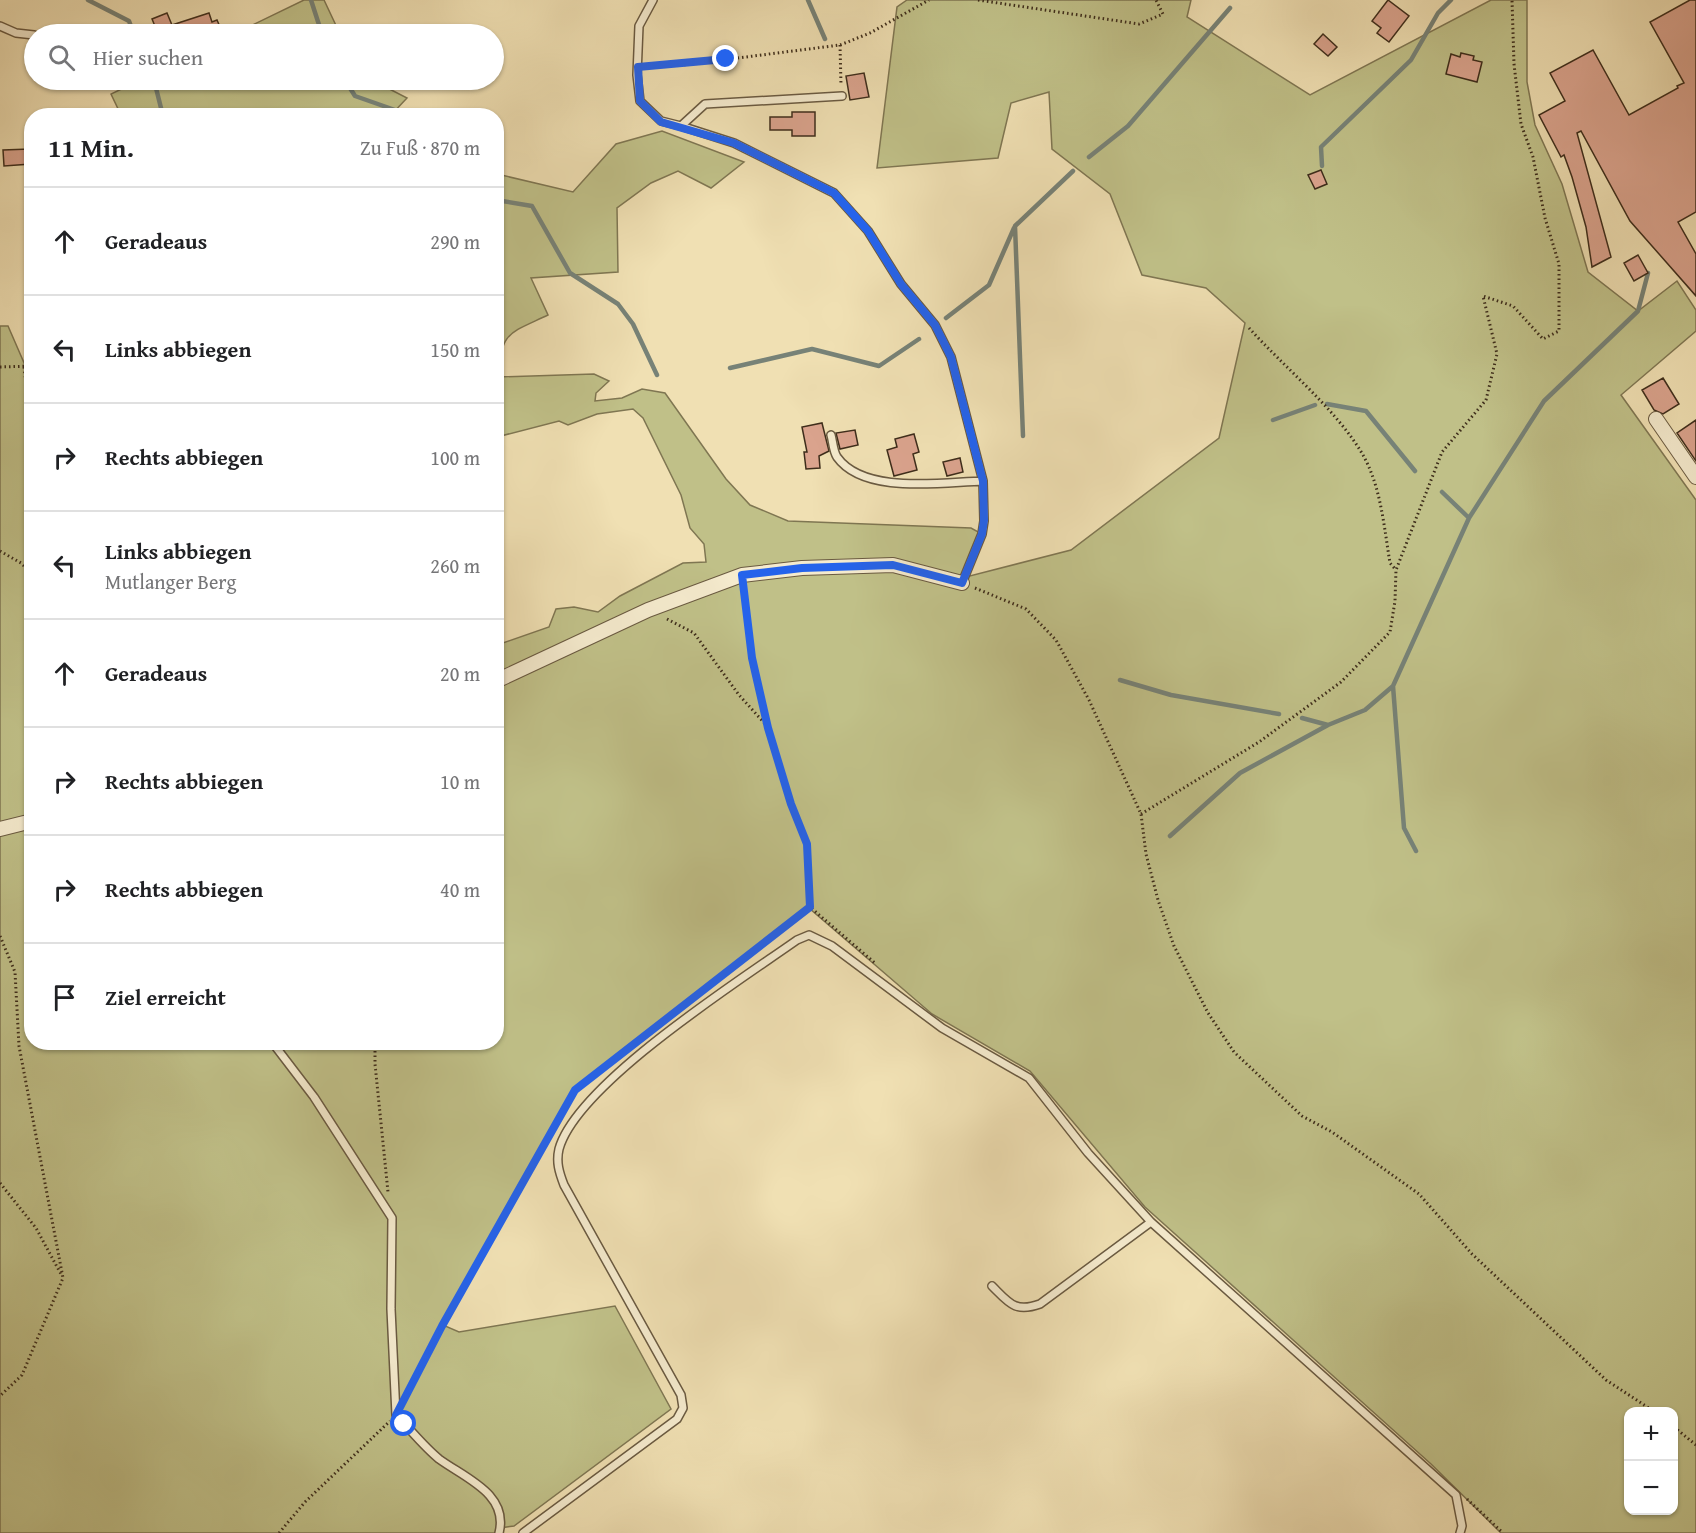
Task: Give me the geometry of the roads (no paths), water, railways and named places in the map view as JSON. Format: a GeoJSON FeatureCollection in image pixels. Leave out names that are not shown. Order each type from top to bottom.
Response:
{"type":"FeatureCollection","features":[{"type":"Feature","properties":{"kind":"street"},"geometry":{"type":"LineString","coordinates":[[1656,418],[1696,477]]}},
{"type":"Feature","properties":{"kind":"street"},"geometry":{"type":"LineString","coordinates":[[504,677],[648,610],[742,575],[802,568],[893,565],[962,583]]}},
{"type":"Feature","properties":{"kind":"street"},"geometry":{"type":"LineString","coordinates":[[0,829],[24,823]]}},
{"type":"Feature","properties":{"kind":"lane"},"geometry":{"type":"LineString","coordinates":[[653,0],[639,26],[640,101],[661,122],[734,143],[834,193],[868,231],[901,284],[935,325],[951,357],[983,481],[982,534],[962,583]]}},
{"type":"Feature","properties":{"kind":"lane"},"geometry":{"type":"LineString","coordinates":[[0,26],[24,34]]}},
{"type":"Feature","properties":{"kind":"lane"},"geometry":{"type":"LineString","coordinates":[[681,126],[705,104],[842,96]]}},
{"type":"Feature","properties":{"kind":"lane"},"geometry":{"type":"LineString","coordinates":[[831,435],[835,455],[845,466],[893,484],[983,481]]}},
{"type":"Feature","properties":{"kind":"lane"},"geometry":{"type":"LineString","coordinates":[[523,1533],[677,1419],[683,1408],[681,1395],[564,1185],[558,1167],[560,1149],[570,1126],[581,1108],[612,1078],[797,939],[809,935],[819,938],[942,1028],[1029,1078],[1088,1153],[1151,1222],[1456,1496],[1462,1526],[1460,1533]]}},
{"type":"Feature","properties":{"kind":"lane"},"geometry":{"type":"LineString","coordinates":[[278,1050],[314,1097],[392,1218],[391,1309],[396,1415],[438,1457],[491,1496],[501,1518],[499,1533]]}},
{"type":"Feature","properties":{"kind":"lane"},"geometry":{"type":"LineString","coordinates":[[992,1286],[1012,1305],[1026,1309],[1040,1304],[1151,1222]]}},
{"type":"Feature","properties":{"kind":"waterway"},"geometry":{"type":"LineString","coordinates":[[88,0],[129,21],[130,24]]}},
{"type":"Feature","properties":{"kind":"waterway"},"geometry":{"type":"LineString","coordinates":[[311,0],[319,24]]}},
{"type":"Feature","properties":{"kind":"waterway"},"geometry":{"type":"LineString","coordinates":[[808,0],[825,39]]}},
{"type":"Feature","properties":{"kind":"waterway"},"geometry":{"type":"LineString","coordinates":[[1322,166],[1321,147],[1411,60],[1438,13],[1451,0]]}},
{"type":"Feature","properties":{"kind":"waterway"},"geometry":{"type":"LineString","coordinates":[[1089,157],[1128,126],[1230,8]]}},
{"type":"Feature","properties":{"kind":"waterway"},"geometry":{"type":"LineString","coordinates":[[156,90],[161,108]]}},
{"type":"Feature","properties":{"kind":"waterway"},"geometry":{"type":"LineString","coordinates":[[351,90],[355,96],[389,108]]}},
{"type":"Feature","properties":{"kind":"waterway"},"geometry":{"type":"LineString","coordinates":[[1023,436],[1015,226],[1073,171]]}},
{"type":"Feature","properties":{"kind":"waterway"},"geometry":{"type":"LineString","coordinates":[[504,201],[532,206],[570,273],[618,304],[633,324],[657,375]]}},
{"type":"Feature","properties":{"kind":"waterway"},"geometry":{"type":"LineString","coordinates":[[946,318],[989,285],[1014,228]]}},
{"type":"Feature","properties":{"kind":"waterway"},"geometry":{"type":"LineString","coordinates":[[1170,836],[1240,773],[1328,725],[1365,710],[1393,686],[1469,518],[1544,401],[1638,311],[1648,273]]}},
{"type":"Feature","properties":{"kind":"waterway"},"geometry":{"type":"LineString","coordinates":[[730,368],[812,349],[879,366],[919,339]]}},
{"type":"Feature","properties":{"kind":"waterway"},"geometry":{"type":"LineString","coordinates":[[1327,404],[1366,411],[1415,471]]}},
{"type":"Feature","properties":{"kind":"waterway"},"geometry":{"type":"LineString","coordinates":[[1273,420],[1315,405]]}},
{"type":"Feature","properties":{"kind":"waterway"},"geometry":{"type":"LineString","coordinates":[[1442,492],[1469,518]]}},
{"type":"Feature","properties":{"kind":"waterway"},"geometry":{"type":"LineString","coordinates":[[1120,680],[1171,695],[1279,714]]}},
{"type":"Feature","properties":{"kind":"waterway"},"geometry":{"type":"LineString","coordinates":[[1393,686],[1404,828],[1416,851]]}},
{"type":"Feature","properties":{"kind":"waterway"},"geometry":{"type":"LineString","coordinates":[[1302,718],[1328,725]]}}]}
